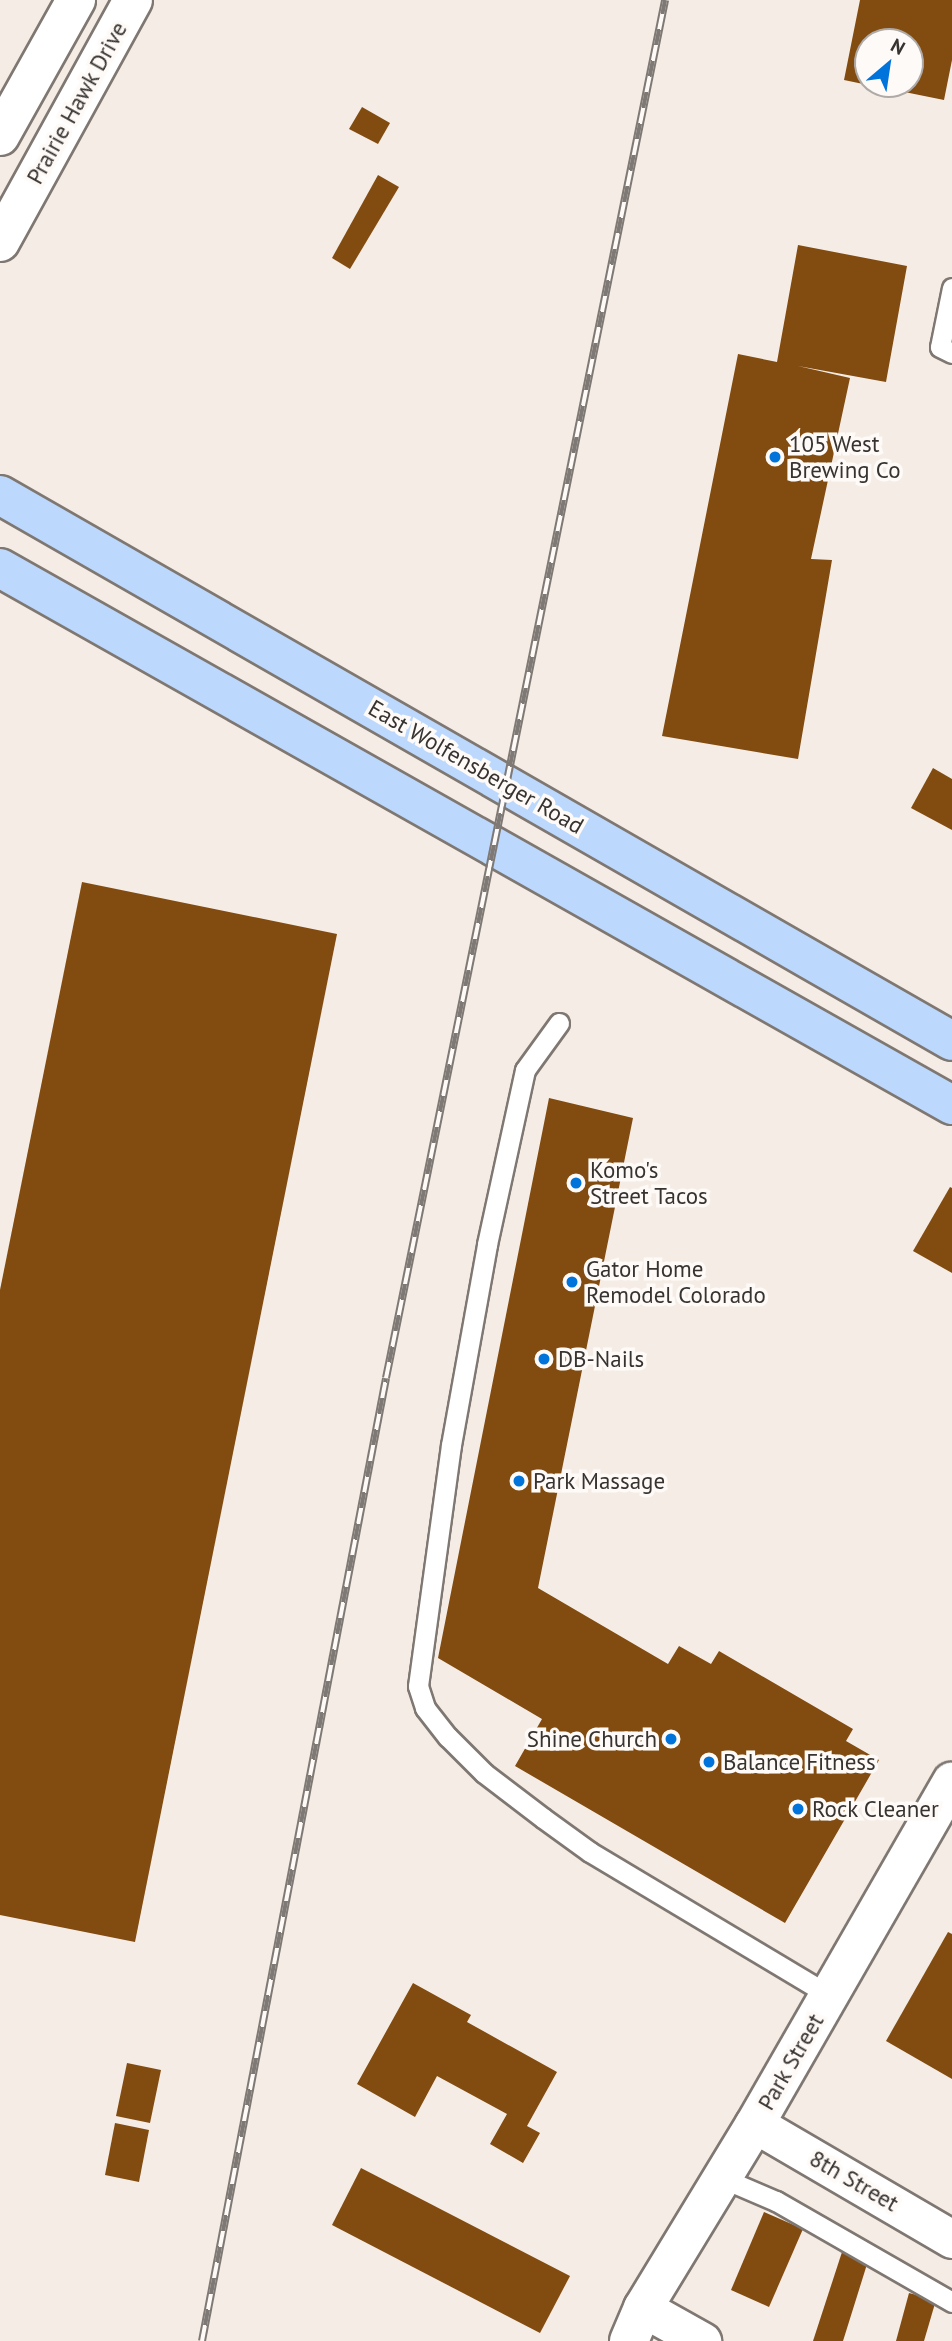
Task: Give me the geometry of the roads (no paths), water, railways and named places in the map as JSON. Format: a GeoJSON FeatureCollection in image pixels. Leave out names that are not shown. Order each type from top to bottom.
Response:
{"type":"FeatureCollection","features":[{"type":"Feature","properties":{"kind":"main road","name":"East Wolfensberger Road"},"geometry":{"type":"LineString","coordinates":[[0,495],[952,1041]]}},
{"type":"Feature","properties":{"kind":"main road"},"geometry":{"type":"LineString","coordinates":[[0,568],[952,1105]]}},
{"type":"Feature","properties":{"kind":"street"},"geometry":{"type":"LineString","coordinates":[[0,136],[76,0]]}},
{"type":"Feature","properties":{"kind":"street","name":"Prairie Hawk Drive"},"geometry":{"type":"LineString","coordinates":[[0,242],[133,0]]}},
{"type":"Feature","properties":{"kind":"street","name":"Park Street"},"geometry":{"type":"LineString","coordinates":[[636,2325],[952,1782]]}},
{"type":"Feature","properties":{"kind":"street","name":"8th Street"},"geometry":{"type":"LineString","coordinates":[[755,2124],[952,2239]]}},
{"type":"Feature","properties":{"kind":"street"},"geometry":{"type":"LineString","coordinates":[[636,2325],[702,2341]]}},
{"type":"Feature","properties":{"kind":"lane"},"geometry":{"type":"LineString","coordinates":[[952,288],[940,346],[952,353]]}},
{"type":"Feature","properties":{"kind":"lane"},"geometry":{"type":"LineString","coordinates":[[559,1023],[525,1070],[487,1245],[451,1445],[418,1686],[425,1708],[448,1737],[484,1773],[543,1818],[590,1852],[829,1995]]}},
{"type":"Feature","properties":{"kind":"lane"},"geometry":{"type":"LineString","coordinates":[[723,2178],[776,2201],[952,2302]]}},
{"type":"Feature","properties":{"kind":"railway"},"geometry":{"type":"LineString","coordinates":[[202,2341],[386,1378],[665,0]]}},
{"type":"Feature","properties":{"kind":"place","name":"105 West Brewing Co"},"geometry":{"type":"Point","coordinates":[775,457]}},
{"type":"Feature","properties":{"kind":"place","name":"Komo's Street Tacos"},"geometry":{"type":"Point","coordinates":[576,1183]}},
{"type":"Feature","properties":{"kind":"place","name":"Gator Home Remodel Colorado"},"geometry":{"type":"Point","coordinates":[572,1282]}},
{"type":"Feature","properties":{"kind":"place","name":"DB-Nails"},"geometry":{"type":"Point","coordinates":[544,1359]}},
{"type":"Feature","properties":{"kind":"place","name":"Park Massage"},"geometry":{"type":"Point","coordinates":[519,1481]}},
{"type":"Feature","properties":{"kind":"place","name":"Shine Church"},"geometry":{"type":"Point","coordinates":[671,1739]}},
{"type":"Feature","properties":{"kind":"place","name":"Balance Fitness"},"geometry":{"type":"Point","coordinates":[709,1762]}},
{"type":"Feature","properties":{"kind":"place","name":"Rock Cleaner"},"geometry":{"type":"Point","coordinates":[798,1809]}}]}
